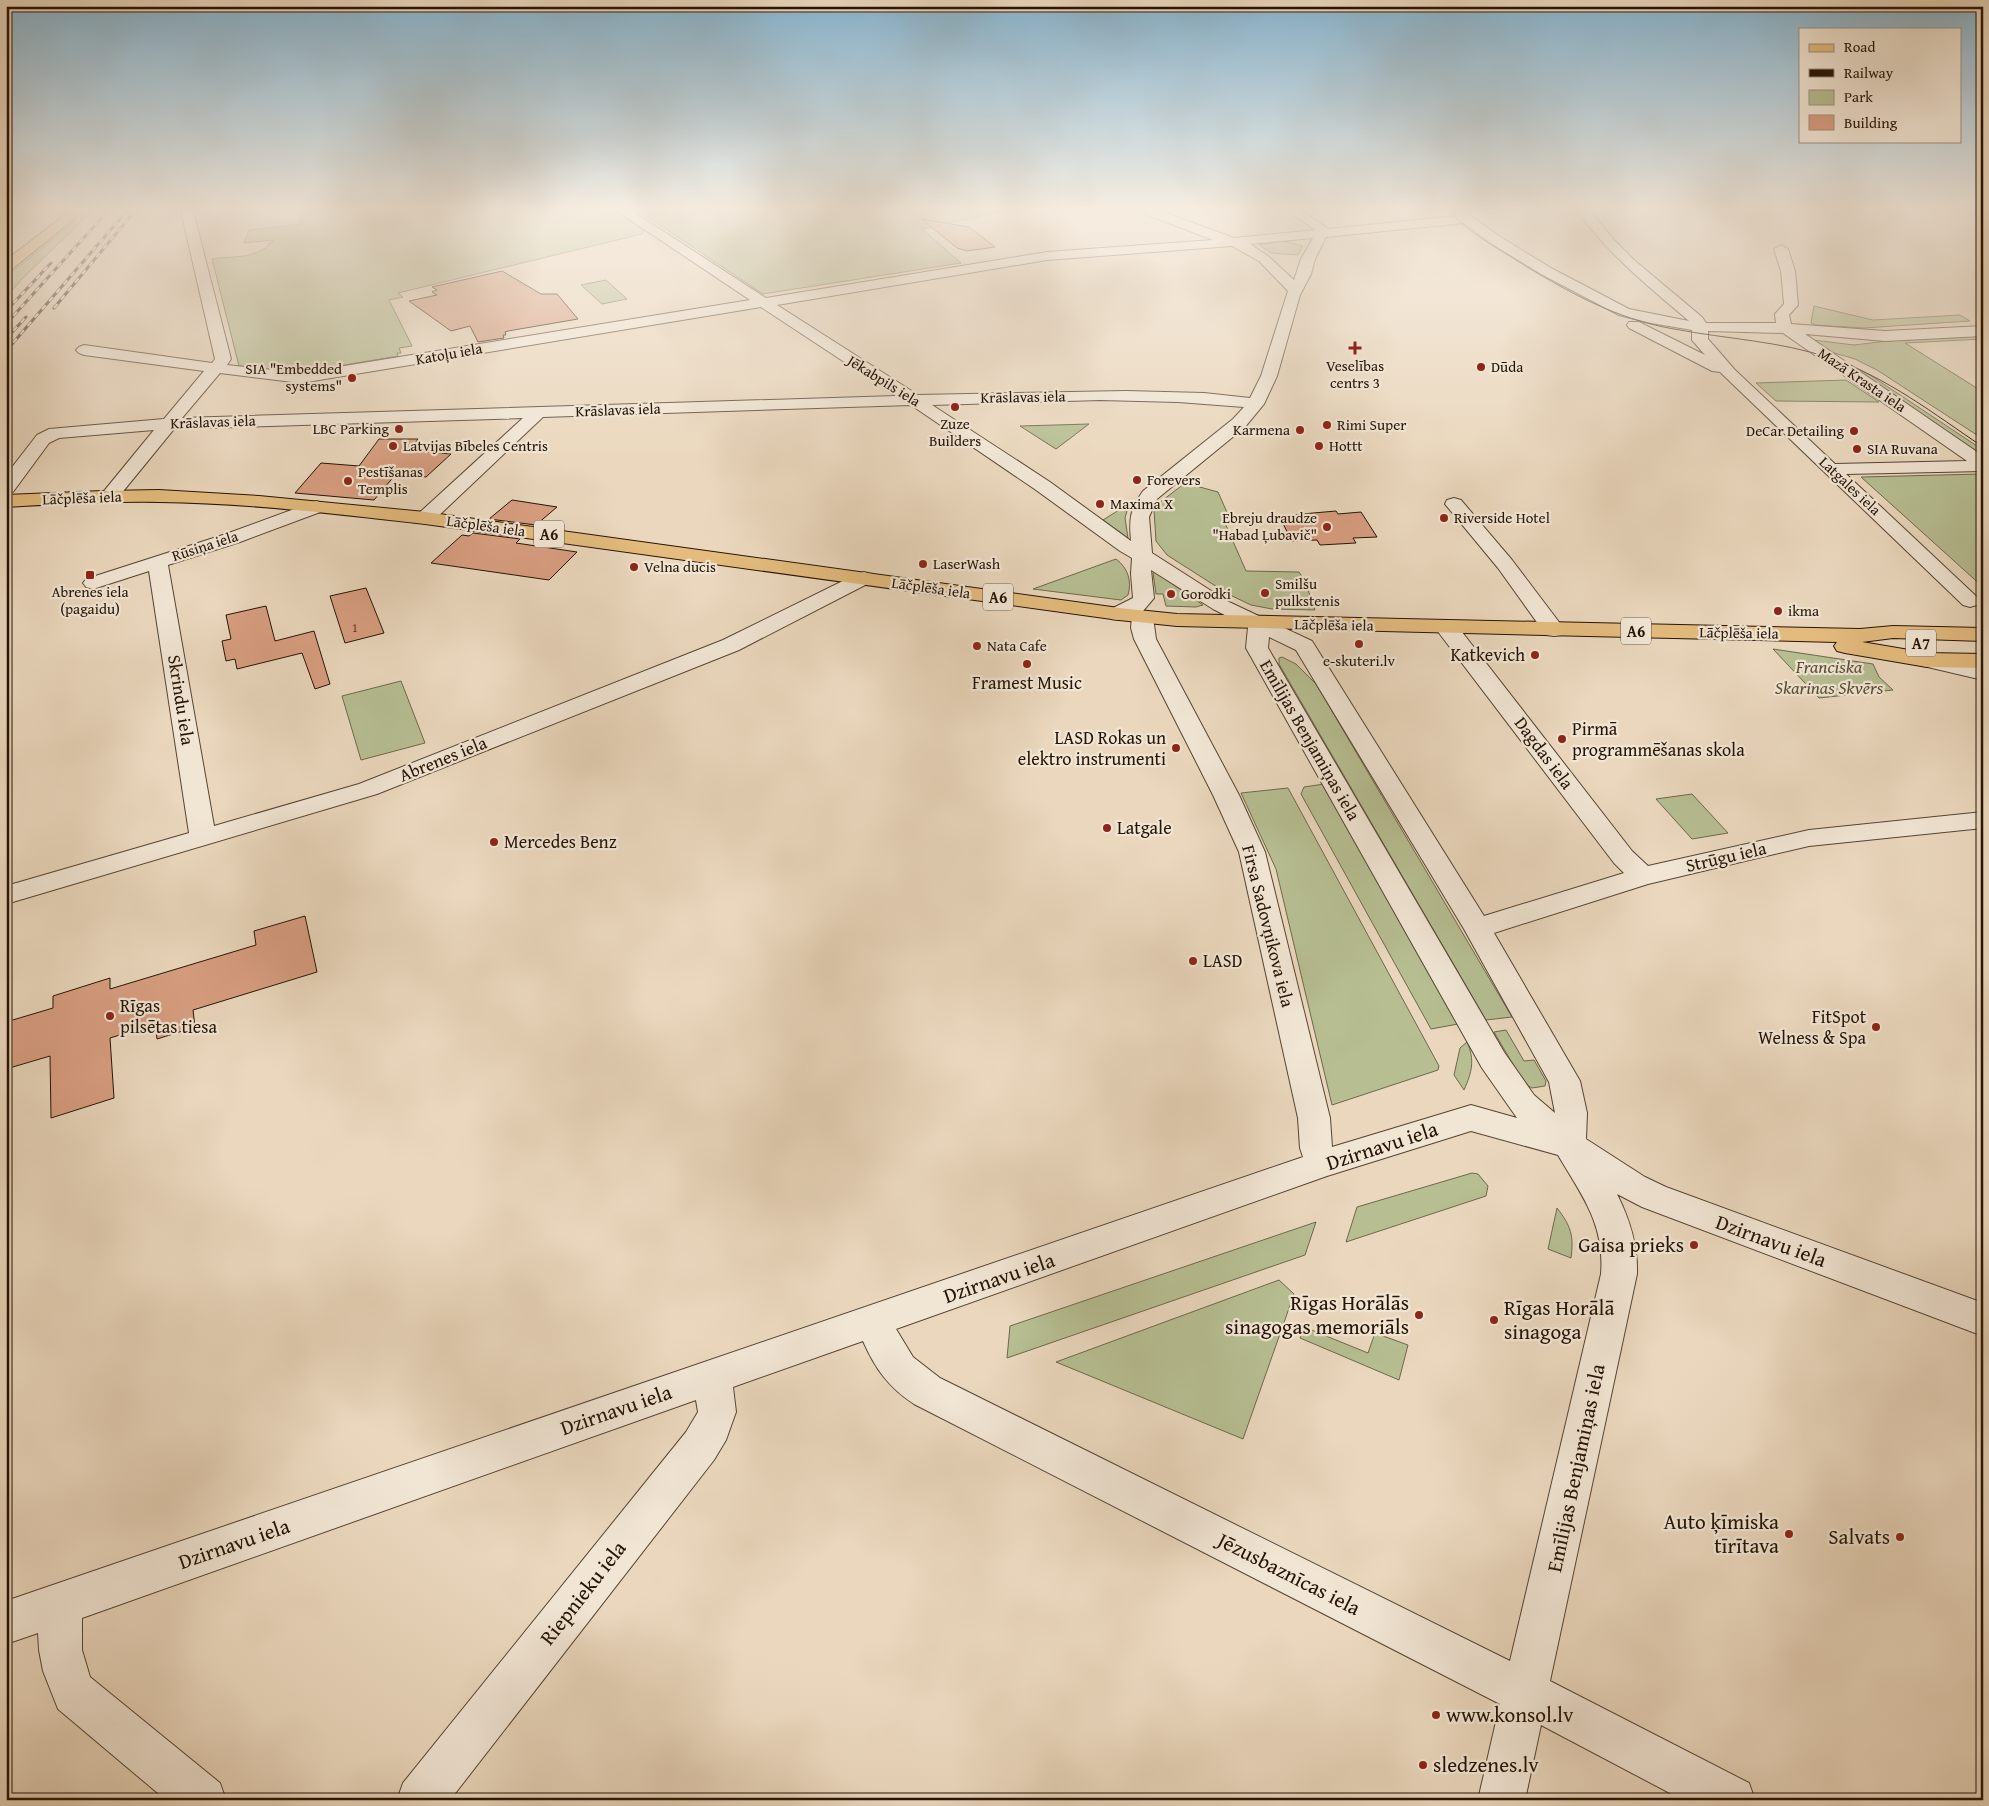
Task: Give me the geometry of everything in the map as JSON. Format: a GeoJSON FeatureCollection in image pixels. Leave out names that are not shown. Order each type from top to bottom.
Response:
{"type":"FeatureCollection","features":[{"type":"Feature","properties":{"kind":"main road","name":"Lāčplēša iela"},"geometry":{"type":"LineString","coordinates":[[6,501],[109,496],[200,498],[316,506],[425,518],[1131,616],[1259,623],[1860,636],[1913,642],[1983,646]]}},
{"type":"Feature","properties":{"kind":"main road","name":"Lāčplēša iela"},"geometry":{"type":"LineString","coordinates":[[1860,636],[1893,632],[1983,635]]}},
{"type":"Feature","properties":{"kind":"main road","name":"A6"},"geometry":{"type":"LineString","coordinates":[[1782,634],[1927,660],[1983,661]]}},
{"type":"Feature","properties":{"kind":"street"},"geometry":{"type":"LineString","coordinates":[[109,496],[223,359],[208,295]]}},
{"type":"Feature","properties":{"kind":"street","name":"Jēkabpils iela"},"geometry":{"type":"LineString","coordinates":[[751,295],[917,401],[1043,486],[1126,547],[1142,554]]}},
{"type":"Feature","properties":{"kind":"street","name":"Katoļu iela"},"geometry":{"type":"LineString","coordinates":[[84,350],[283,378],[301,378],[796,295]]}},
{"type":"Feature","properties":{"kind":"street"},"geometry":{"type":"LineString","coordinates":[[1131,616],[1144,597],[1140,565],[1142,554],[1138,520],[1140,509],[1150,494],[1239,422],[1256,404],[1269,376],[1294,295]]}},
{"type":"Feature","properties":{"kind":"street","name":"Latgales iela"},"geometry":{"type":"LineString","coordinates":[[1575,295],[1729,373]]}},
{"type":"Feature","properties":{"kind":"street"},"geometry":{"type":"LineString","coordinates":[[1592,295],[1624,312],[1699,332],[1786,328],[1885,336],[1983,331]]}},
{"type":"Feature","properties":{"kind":"street","name":"Latgales iela"},"geometry":{"type":"LineString","coordinates":[[1668,295],[1697,320],[1699,332],[1729,373],[1833,469],[1970,601]]}},
{"type":"Feature","properties":{"kind":"street"},"geometry":{"type":"LineString","coordinates":[[1786,328],[1783,323],[1782,314],[1791,305],[1790,295]]}},
{"type":"Feature","properties":{"kind":"street","name":"Mazā Krasta iela"},"geometry":{"type":"LineString","coordinates":[[1786,328],[1983,465]]}},
{"type":"Feature","properties":{"kind":"street"},"geometry":{"type":"LineString","coordinates":[[1664,340],[1684,340],[1699,332]]}},
{"type":"Feature","properties":{"kind":"street","name":"Krāslavas iela"},"geometry":{"type":"LineString","coordinates":[[6,488],[43,438],[48,435],[170,424],[1118,395],[1198,397],[1256,404]]}},
{"type":"Feature","properties":{"kind":"street"},"geometry":{"type":"LineString","coordinates":[[425,518],[539,412]]}},
{"type":"Feature","properties":{"kind":"street"},"geometry":{"type":"LineString","coordinates":[[1833,469],[1983,465]]}},
{"type":"Feature","properties":{"kind":"street"},"geometry":{"type":"LineString","coordinates":[[1454,504],[1505,564],[1554,630]]}},
{"type":"Feature","properties":{"kind":"street","name":"Rūsiņa iela"},"geometry":{"type":"LineString","coordinates":[[93,582],[233,538],[316,506]]}},
{"type":"Feature","properties":{"kind":"street"},"geometry":{"type":"LineString","coordinates":[[1142,554],[1220,605],[1259,623]]}},
{"type":"Feature","properties":{"kind":"street","name":"Skrindu iela"},"geometry":{"type":"LineString","coordinates":[[156,562],[159,569],[203,838]]}},
{"type":"Feature","properties":{"kind":"street","name":"Abrenes iela"},"geometry":{"type":"LineString","coordinates":[[6,895],[368,789],[731,644],[791,616],[864,578]]}},
{"type":"Feature","properties":{"kind":"street","name":"Firsa Sadovņikova iela"},"geometry":{"type":"LineString","coordinates":[[1131,616],[1142,628],[1145,639],[1224,791],[1252,852],[1314,1118],[1316,1148],[1323,1164]]}},
{"type":"Feature","properties":{"kind":"street","name":"Emīlijas Benjamiņas iela"},"geometry":{"type":"LineString","coordinates":[[1501,1800],[1619,1274],[1620,1258],[1614,1224],[1604,1202],[1569,1145],[1523,1104],[1493,1060],[1257,648],[1259,623],[1304,646],[1477,928],[1564,1081],[1570,1102],[1573,1125],[1569,1145]]}},
{"type":"Feature","properties":{"kind":"street","name":"Dagdas iela"},"geometry":{"type":"LineString","coordinates":[[1447,628],[1623,857],[1643,876]]}},
{"type":"Feature","properties":{"kind":"street"},"geometry":{"type":"LineString","coordinates":[[1927,660],[1983,673]]}},
{"type":"Feature","properties":{"kind":"street","name":"Strūgu iela"},"geometry":{"type":"LineString","coordinates":[[1477,928],[1643,876],[1809,838],[1983,820]]}},
{"type":"Feature","properties":{"kind":"street","name":"Dzirnavu iela"},"geometry":{"type":"LineString","coordinates":[[6,1623],[1323,1164],[1471,1118],[1569,1145],[1633,1187],[1654,1197],[1983,1320]]}},
{"type":"Feature","properties":{"kind":"street","name":"Jēzusbaznīcas iela"},"geometry":{"type":"LineString","coordinates":[[874,1320],[891,1360],[902,1373],[927,1390],[1526,1693],[1732,1800]]}},
{"type":"Feature","properties":{"kind":"street","name":"Riepnieku iela"},"geometry":{"type":"LineString","coordinates":[[420,1800],[700,1446],[712,1426],[717,1412],[713,1376]]}},
{"type":"Feature","properties":{"kind":"street"},"geometry":{"type":"LineString","coordinates":[[62,1604],[58,1632],[59,1654],[66,1678],[74,1693],[203,1800]]}},
{"type":"Feature","properties":{"kind":"green space"},"geometry":{"type":"Polygon","coordinates":[[[221,295],[401,295],[403,297],[389,300],[412,346],[399,348],[401,353],[397,353],[398,356],[297,373],[239,366],[221,295]]]}},
{"type":"Feature","properties":{"kind":"green space"},"geometry":{"type":"Polygon","coordinates":[[[592,295],[623,295],[627,299],[602,304],[592,295]]]}},
{"type":"Feature","properties":{"kind":"green space"},"geometry":{"type":"Polygon","coordinates":[[[1814,306],[1873,320],[1960,315],[1970,321],[1864,328],[1815,325],[1811,323],[1814,306]]]}},
{"type":"Feature","properties":{"kind":"green space"},"geometry":{"type":"Polygon","coordinates":[[[1983,335],[1983,339],[1905,343],[1983,392],[1983,439],[1877,370],[1855,359],[1824,350],[1813,340],[1854,345],[1983,335]]]}},
{"type":"Feature","properties":{"kind":"green space"},"geometry":{"type":"Polygon","coordinates":[[[1847,363],[1870,375],[1983,450],[1983,457],[1847,363]]]}},
{"type":"Feature","properties":{"kind":"green space"},"geometry":{"type":"Polygon","coordinates":[[[1846,380],[1879,402],[1776,401],[1756,383],[1846,380]]]}},
{"type":"Feature","properties":{"kind":"green space"},"geometry":{"type":"Polygon","coordinates":[[[1089,424],[1056,449],[1020,426],[1021,426],[1089,424]]]}},
{"type":"Feature","properties":{"kind":"green space"},"geometry":{"type":"Polygon","coordinates":[[[1981,474],[1983,476],[1983,587],[1861,477],[1981,474]]]}},
{"type":"Feature","properties":{"kind":"green space"},"geometry":{"type":"Polygon","coordinates":[[[1185,483],[1218,492],[1230,519],[1225,523],[1246,571],[1299,572],[1305,581],[1315,610],[1272,609],[1251,605],[1228,594],[1167,555],[1156,541],[1154,510],[1159,503],[1185,483]]]}},
{"type":"Feature","properties":{"kind":"green space"},"geometry":{"type":"Polygon","coordinates":[[[1119,510],[1127,511],[1125,518],[1128,538],[1103,520],[1119,510]]]}},
{"type":"Feature","properties":{"kind":"green space"},"geometry":{"type":"Polygon","coordinates":[[[1116,559],[1124,566],[1129,580],[1128,595],[1121,600],[1033,589],[1116,559]]]}},
{"type":"Feature","properties":{"kind":"green space"},"geometry":{"type":"Polygon","coordinates":[[[1155,572],[1203,605],[1196,607],[1166,606],[1163,594],[1156,594],[1153,573],[1155,572]]]}},
{"type":"Feature","properties":{"kind":"green space","name":"Franciska Skarinas Skvērs"},"geometry":{"type":"Polygon","coordinates":[[[1773,649],[1873,664],[1879,677],[1893,690],[1819,698],[1773,649]]]}},
{"type":"Feature","properties":{"kind":"green space"},"geometry":{"type":"Polygon","coordinates":[[[1282,657],[1296,664],[1316,684],[1512,1017],[1486,1020],[1279,664],[1279,658],[1282,657]]]}},
{"type":"Feature","properties":{"kind":"green space"},"geometry":{"type":"Polygon","coordinates":[[[401,681],[425,743],[361,760],[342,696],[401,681]]]}},
{"type":"Feature","properties":{"kind":"green space"},"geometry":{"type":"Polygon","coordinates":[[[1324,784],[1458,1024],[1431,1029],[1301,794],[1304,787],[1324,784]]]}},
{"type":"Feature","properties":{"kind":"green space"},"geometry":{"type":"Polygon","coordinates":[[[1288,788],[1439,1066],[1438,1070],[1332,1105],[1276,869],[1241,793],[1288,788]]]}},
{"type":"Feature","properties":{"kind":"green space"},"geometry":{"type":"Polygon","coordinates":[[[1692,794],[1728,833],[1692,839],[1656,799],[1692,794]]]}},
{"type":"Feature","properties":{"kind":"green space"},"geometry":{"type":"Polygon","coordinates":[[[1506,1030],[1524,1061],[1534,1060],[1546,1081],[1545,1086],[1532,1088],[1524,1083],[1494,1032],[1506,1030]]]}},
{"type":"Feature","properties":{"kind":"green space"},"geometry":{"type":"Polygon","coordinates":[[[1467,1042],[1472,1066],[1464,1090],[1454,1075],[1460,1048],[1467,1042]]]}},
{"type":"Feature","properties":{"kind":"green space"},"geometry":{"type":"Polygon","coordinates":[[[1472,1173],[1478,1174],[1488,1186],[1486,1196],[1346,1242],[1357,1207],[1472,1173]]]}},
{"type":"Feature","properties":{"kind":"green space"},"geometry":{"type":"Polygon","coordinates":[[[1557,1208],[1566,1220],[1572,1237],[1571,1258],[1548,1249],[1557,1208]]]}},
{"type":"Feature","properties":{"kind":"green space"},"geometry":{"type":"Polygon","coordinates":[[[1316,1222],[1305,1255],[1007,1358],[1010,1326],[1316,1222]]]}},
{"type":"Feature","properties":{"kind":"green space"},"geometry":{"type":"Polygon","coordinates":[[[1279,1280],[1294,1294],[1243,1439],[1056,1362],[1279,1280]]]}},
{"type":"Feature","properties":{"kind":"green space"},"geometry":{"type":"Polygon","coordinates":[[[1304,1327],[1368,1353],[1375,1333],[1408,1345],[1399,1380],[1300,1338],[1304,1327]]]}},
{"type":"Feature","properties":{"kind":"building"},"geometry":{"type":"Polygon","coordinates":[[[436,295],[558,295],[578,319],[508,331],[505,332],[506,335],[503,335],[504,338],[478,342],[470,326],[451,331],[409,301],[436,295]]]}},
{"type":"Feature","properties":{"kind":"building"},"geometry":{"type":"Polygon","coordinates":[[[379,439],[418,439],[410,450],[451,454],[426,477],[396,474],[374,500],[295,493],[321,463],[359,466],[379,439]]]}},
{"type":"Feature","properties":{"kind":"building"},"geometry":{"type":"Polygon","coordinates":[[[512,500],[557,507],[536,525],[489,519],[512,500]]]}},
{"type":"Feature","properties":{"kind":"building","name":"Ebreju draudze \"Habad Ļubavič\""},"geometry":{"type":"Polygon","coordinates":[[[1336,511],[1338,514],[1361,512],[1377,537],[1353,538],[1356,543],[1320,545],[1317,540],[1292,541],[1279,516],[1336,511]]]}},
{"type":"Feature","properties":{"kind":"building"},"geometry":{"type":"Polygon","coordinates":[[[473,533],[520,539],[516,543],[577,552],[549,580],[431,563],[462,535],[469,536],[473,533]]]}},
{"type":"Feature","properties":{"kind":"building"},"geometry":{"type":"Polygon","coordinates":[[[366,588],[384,633],[345,643],[330,596],[366,588]]]}},
{"type":"Feature","properties":{"kind":"building"},"geometry":{"type":"Polygon","coordinates":[[[266,606],[275,641],[314,631],[330,684],[315,689],[302,653],[237,669],[235,659],[226,661],[222,641],[231,639],[226,615],[266,606]]]}},
{"type":"Feature","properties":{"kind":"building","name":"Rīgas pilsētas tiesa"},"geometry":{"type":"Polygon","coordinates":[[[305,916],[317,972],[193,1010],[195,1027],[157,1039],[155,1024],[110,1038],[114,1098],[51,1118],[50,1056],[6,1069],[6,1022],[53,1008],[53,996],[110,978],[110,989],[256,945],[254,931],[305,916]]]}},
{"type":"Feature","properties":{"kind":"tram line"},"geometry":{"type":"LineString","coordinates":[[1577,295],[1611,311],[1652,324],[1772,344],[1830,358],[1871,375],[1910,397],[1983,447]]}},
{"type":"Feature","properties":{"kind":"railway"},"geometry":{"type":"LineString","coordinates":[[6,311],[21,295]]}},
{"type":"Feature","properties":{"kind":"railway"},"geometry":{"type":"LineString","coordinates":[[6,324],[32,295]]}},
{"type":"Feature","properties":{"kind":"railway"},"geometry":{"type":"LineString","coordinates":[[6,351],[54,295]]}},
{"type":"Feature","properties":{"kind":"railway"},"geometry":{"type":"LineString","coordinates":[[54,308],[65,295]]}},
{"type":"Feature","properties":{"kind":"railway"},"geometry":{"type":"LineString","coordinates":[[6,339],[26,317]]}},
{"type":"Feature","properties":{"kind":"place","name":"Veselības centrs 3"},"geometry":{"type":"Point","coordinates":[1355,348]}},
{"type":"Feature","properties":{"kind":"place","name":"Dūda"},"geometry":{"type":"Point","coordinates":[1481,367]}},
{"type":"Feature","properties":{"kind":"place","name":"SIA \"Embedded systems\""},"geometry":{"type":"Point","coordinates":[352,378]}},
{"type":"Feature","properties":{"kind":"place","name":"Zuze Builders"},"geometry":{"type":"Point","coordinates":[955,407]}},
{"type":"Feature","properties":{"kind":"place","name":"Rimi Super"},"geometry":{"type":"Point","coordinates":[1327,425]}},
{"type":"Feature","properties":{"kind":"place","name":"LBC Parking"},"geometry":{"type":"Point","coordinates":[399,429]}},
{"type":"Feature","properties":{"kind":"place","name":"Karmena"},"geometry":{"type":"Point","coordinates":[1300,430]}},
{"type":"Feature","properties":{"kind":"place","name":"DeCar Detailing"},"geometry":{"type":"Point","coordinates":[1854,431]}},
{"type":"Feature","properties":{"kind":"place","name":"Latvijas Bībeles Centris"},"geometry":{"type":"Point","coordinates":[393,446]}},
{"type":"Feature","properties":{"kind":"place","name":"Hottt"},"geometry":{"type":"Point","coordinates":[1319,446]}},
{"type":"Feature","properties":{"kind":"place","name":"SIA Ruvana"},"geometry":{"type":"Point","coordinates":[1857,449]}},
{"type":"Feature","properties":{"kind":"place","name":"Forevers"},"geometry":{"type":"Point","coordinates":[1137,480]}},
{"type":"Feature","properties":{"kind":"place","name":"Pestīšanas Templis"},"geometry":{"type":"Point","coordinates":[348,481]}},
{"type":"Feature","properties":{"kind":"place","name":"Maxima X"},"geometry":{"type":"Point","coordinates":[1100,504]}},
{"type":"Feature","properties":{"kind":"place","name":"Riverside Hotel"},"geometry":{"type":"Point","coordinates":[1444,518]}},
{"type":"Feature","properties":{"kind":"place","name":"Ebreju draudze \"Habad Ļubavič\""},"geometry":{"type":"Point","coordinates":[1327,527]}},
{"type":"Feature","properties":{"kind":"place","name":"LaserWash"},"geometry":{"type":"Point","coordinates":[923,564]}},
{"type":"Feature","properties":{"kind":"place","name":"Velna ducis"},"geometry":{"type":"Point","coordinates":[634,567]}},
{"type":"Feature","properties":{"kind":"place","name":"Abrenes iela (pagaidu)"},"geometry":{"type":"Point","coordinates":[90,575]}},
{"type":"Feature","properties":{"kind":"place","name":"Smilšu pulkstenis"},"geometry":{"type":"Point","coordinates":[1265,593]}},
{"type":"Feature","properties":{"kind":"place","name":"Gorodki"},"geometry":{"type":"Point","coordinates":[1171,594]}},
{"type":"Feature","properties":{"kind":"place","name":"ikma"},"geometry":{"type":"Point","coordinates":[1778,611]}},
{"type":"Feature","properties":{"kind":"place","name":"e-skuteri.lv"},"geometry":{"type":"Point","coordinates":[1359,644]}},
{"type":"Feature","properties":{"kind":"place","name":"Nata Cafe"},"geometry":{"type":"Point","coordinates":[977,646]}},
{"type":"Feature","properties":{"kind":"place","name":"Katkevich"},"geometry":{"type":"Point","coordinates":[1535,655]}},
{"type":"Feature","properties":{"kind":"place","name":"Framest Music"},"geometry":{"type":"Point","coordinates":[1027,664]}},
{"type":"Feature","properties":{"kind":"place","name":"Pirmā programmēšanas skola"},"geometry":{"type":"Point","coordinates":[1562,739]}},
{"type":"Feature","properties":{"kind":"place","name":"LASD Rokas un elektro instrumenti"},"geometry":{"type":"Point","coordinates":[1176,748]}},
{"type":"Feature","properties":{"kind":"place","name":"Latgale"},"geometry":{"type":"Point","coordinates":[1107,828]}},
{"type":"Feature","properties":{"kind":"place","name":"Mercedes Benz"},"geometry":{"type":"Point","coordinates":[494,842]}},
{"type":"Feature","properties":{"kind":"place","name":"LASD"},"geometry":{"type":"Point","coordinates":[1193,961]}},
{"type":"Feature","properties":{"kind":"place","name":"Rīgas pilsētas tiesa"},"geometry":{"type":"Point","coordinates":[110,1016]}},
{"type":"Feature","properties":{"kind":"place","name":"FitSpot Welness & Spa"},"geometry":{"type":"Point","coordinates":[1876,1027]}},
{"type":"Feature","properties":{"kind":"place","name":"Gaisa prieks"},"geometry":{"type":"Point","coordinates":[1694,1245]}},
{"type":"Feature","properties":{"kind":"place","name":"Rīgas Horālās sinagogas memoriāls"},"geometry":{"type":"Point","coordinates":[1419,1315]}},
{"type":"Feature","properties":{"kind":"place","name":"Rīgas Horālā sinagoga"},"geometry":{"type":"Point","coordinates":[1494,1320]}},
{"type":"Feature","properties":{"kind":"place","name":"Auto ķīmiska tīrītava"},"geometry":{"type":"Point","coordinates":[1789,1534]}},
{"type":"Feature","properties":{"kind":"place","name":"Salvats"},"geometry":{"type":"Point","coordinates":[1900,1537]}},
{"type":"Feature","properties":{"kind":"place","name":"www.konsol.lv"},"geometry":{"type":"Point","coordinates":[1436,1715]}},
{"type":"Feature","properties":{"kind":"place","name":"sledzenes.lv"},"geometry":{"type":"Point","coordinates":[1423,1765]}}]}
